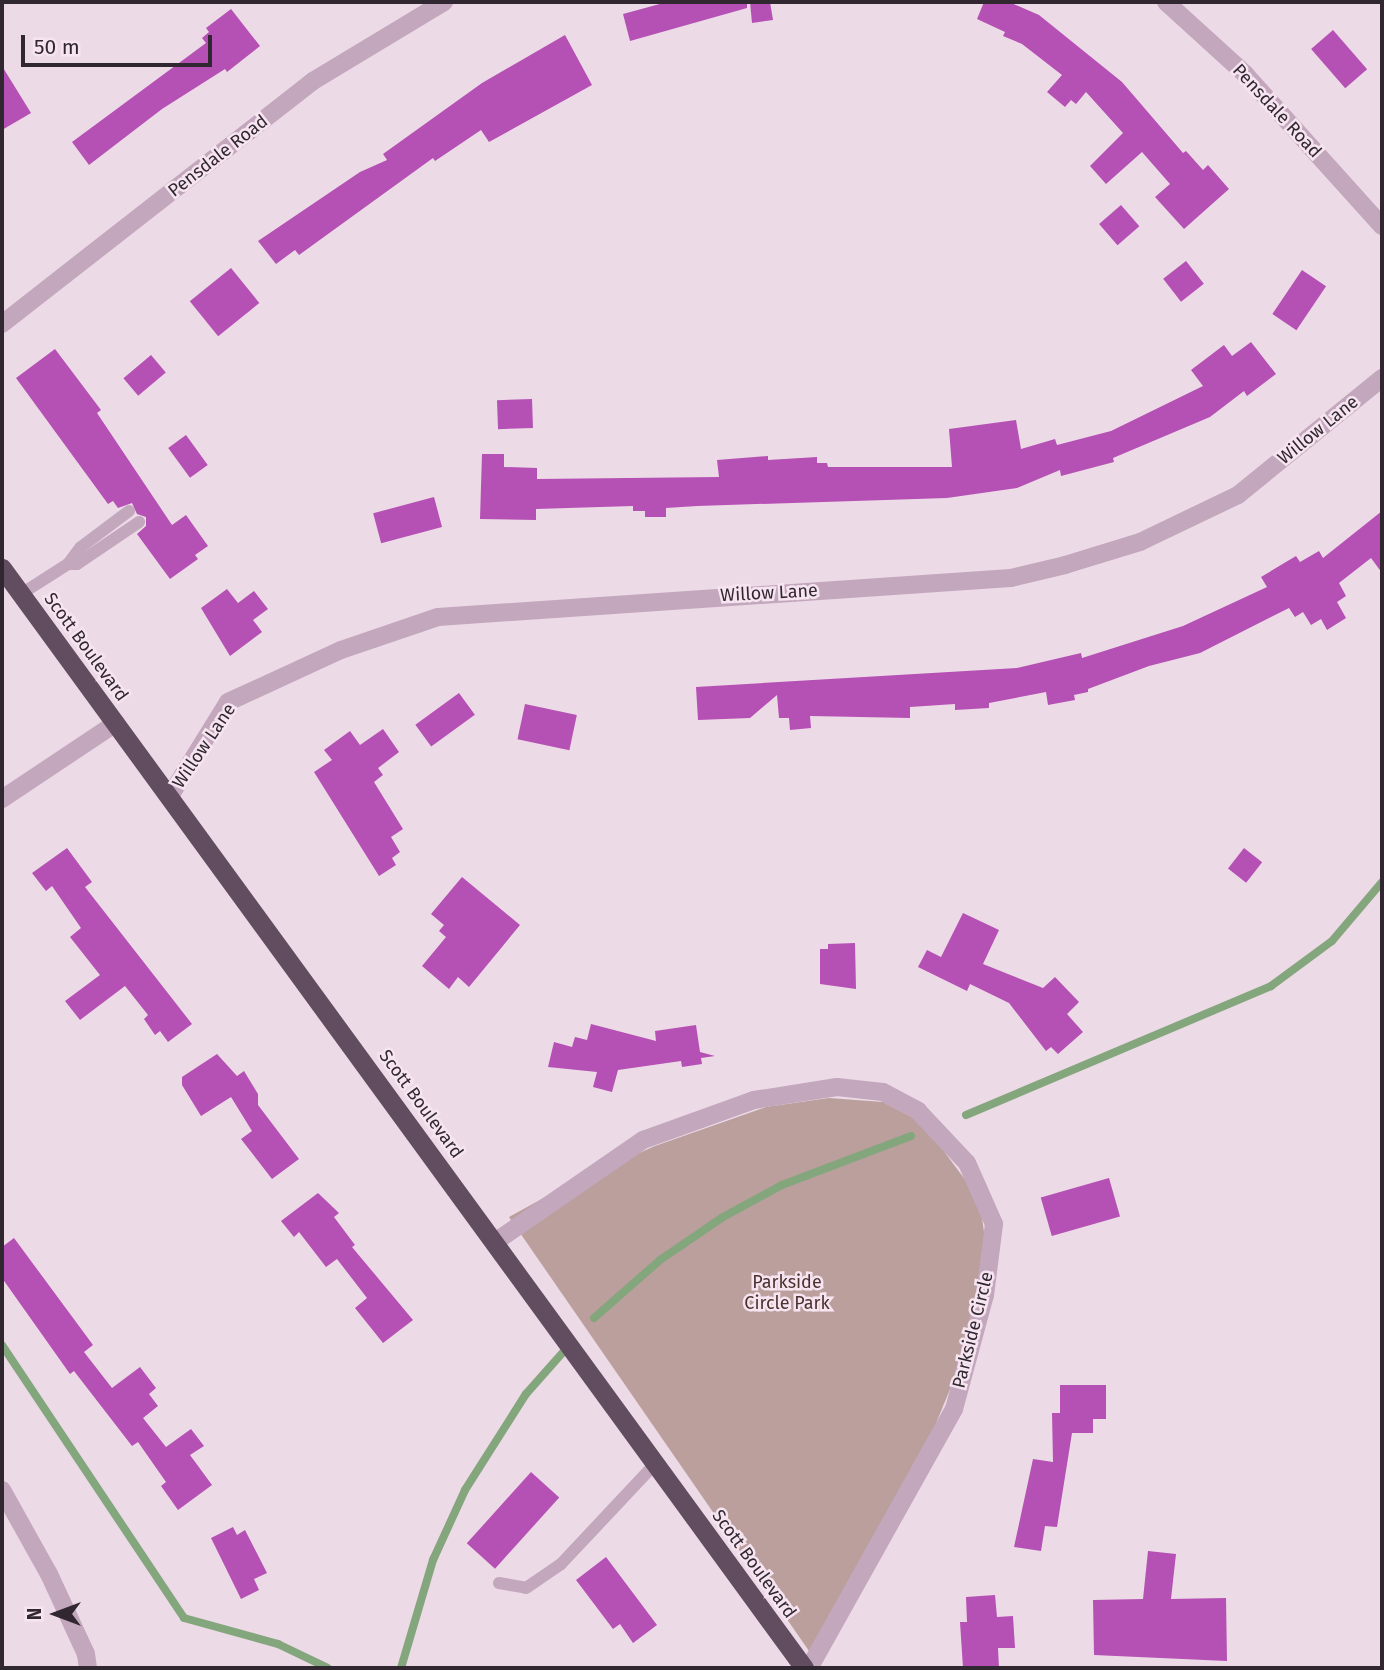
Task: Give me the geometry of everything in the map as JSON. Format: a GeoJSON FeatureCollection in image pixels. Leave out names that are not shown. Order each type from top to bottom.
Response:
{"type":"FeatureCollection","features":[{"type":"Feature","properties":{"kind":"highway","name":"Scott Boulevard"},"geometry":{"type":"LineString","coordinates":[[2,568],[806,1668]]}},
{"type":"Feature","properties":{"kind":"street","name":"Pensdale Road"},"geometry":{"type":"LineString","coordinates":[[2,324],[313,81],[444,2]]}},
{"type":"Feature","properties":{"kind":"street","name":"Pensdale Road"},"geometry":{"type":"LineString","coordinates":[[1166,2],[1245,74],[1382,226]]}},
{"type":"Feature","properties":{"kind":"street","name":"Willow Lane"},"geometry":{"type":"LineString","coordinates":[[170,796],[229,702],[262,683],[366,641],[439,617],[1011,578],[1065,565],[1140,542],[1238,495],[1382,378]]}},
{"type":"Feature","properties":{"kind":"street"},"geometry":{"type":"LineString","coordinates":[[2,799],[116,723]]}},
{"type":"Feature","properties":{"kind":"street","name":"Parkside Circle"},"geometry":{"type":"LineString","coordinates":[[495,1242],[643,1140],[754,1100],[837,1087],[883,1093],[918,1111],[967,1163],[994,1224],[985,1295],[954,1409],[806,1668]]}},
{"type":"Feature","properties":{"kind":"street"},"geometry":{"type":"LineString","coordinates":[[2,1489],[49,1574],[86,1654],[88,1668]]}},
{"type":"Feature","properties":{"kind":"lane"},"geometry":{"type":"LineString","coordinates":[[68,564],[81,547],[129,511]]}},
{"type":"Feature","properties":{"kind":"lane"},"geometry":{"type":"LineString","coordinates":[[21,594],[68,564],[85,559],[139,522]]}},
{"type":"Feature","properties":{"kind":"lane"},"geometry":{"type":"LineString","coordinates":[[499,1583],[526,1588],[561,1564],[655,1464]]}},
{"type":"Feature","properties":{"kind":"green space","name":"Parkside Circle Park"},"geometry":{"type":"Polygon","coordinates":[[[829,1098],[883,1102],[923,1123],[966,1181],[981,1211],[985,1239],[977,1297],[953,1382],[925,1450],[866,1570],[809,1651],[509,1217],[569,1184],[655,1146],[766,1107],[829,1098]]]}},
{"type":"Feature","properties":{"kind":"building"},"geometry":{"type":"Polygon","coordinates":[[[667,2],[747,2],[747,8],[630,41],[623,14],[667,2]]]}},
{"type":"Feature","properties":{"kind":"building"},"geometry":{"type":"Polygon","coordinates":[[[750,2],[770,2],[773,20],[752,23],[750,2]]]}},
{"type":"Feature","properties":{"kind":"building"},"geometry":{"type":"Polygon","coordinates":[[[984,2],[1009,2],[1039,15],[1122,82],[1183,153],[1186,151],[1203,170],[1208,165],[1229,189],[1184,229],[1155,197],[1170,184],[1142,152],[1106,184],[1090,166],[1123,133],[1086,92],[1076,104],[1071,100],[1065,107],[1047,92],[1062,75],[1022,44],[1003,36],[1005,32],[977,19],[984,2]]]}},
{"type":"Feature","properties":{"kind":"building"},"geometry":{"type":"Polygon","coordinates":[[[231,9],[260,46],[227,72],[225,69],[162,109],[89,165],[72,142],[206,43],[202,38],[209,32],[206,28],[231,9]]]}},
{"type":"Feature","properties":{"kind":"building"},"geometry":{"type":"Polygon","coordinates":[[[1333,30],[1367,69],[1345,88],[1311,49],[1333,30]]]}},
{"type":"Feature","properties":{"kind":"building"},"geometry":{"type":"Polygon","coordinates":[[[565,35],[592,85],[489,142],[481,130],[435,161],[433,158],[299,255],[295,250],[276,264],[258,241],[360,172],[387,160],[383,154],[482,83],[565,35]]]}},
{"type":"Feature","properties":{"kind":"building"},"geometry":{"type":"Polygon","coordinates":[[[2,66],[31,113],[2,130],[2,66]]]}},
{"type":"Feature","properties":{"kind":"building"},"geometry":{"type":"Polygon","coordinates":[[[1121,205],[1139,226],[1117,245],[1099,224],[1121,205]]]}},
{"type":"Feature","properties":{"kind":"building"},"geometry":{"type":"Polygon","coordinates":[[[1186,261],[1204,284],[1181,302],[1163,279],[1186,261]]]}},
{"type":"Feature","properties":{"kind":"building"},"geometry":{"type":"Polygon","coordinates":[[[231,268],[259,303],[218,336],[190,301],[231,268]]]}},
{"type":"Feature","properties":{"kind":"building"},"geometry":{"type":"Polygon","coordinates":[[[1302,270],[1326,286],[1296,330],[1272,314],[1302,270]]]}},
{"type":"Feature","properties":{"kind":"building"},"geometry":{"type":"Polygon","coordinates":[[[1251,342],[1276,374],[1247,396],[1244,391],[1210,417],[1113,458],[1114,462],[1061,476],[1060,470],[1017,488],[947,498],[666,508],[666,517],[645,517],[645,511],[633,511],[633,506],[536,509],[536,520],[480,519],[482,454],[504,454],[504,467],[537,468],[537,479],[719,477],[717,460],[768,456],[768,460],[817,457],[817,463],[827,463],[828,467],[952,467],[949,429],[1016,420],[1021,449],[1055,439],[1057,445],[1111,431],[1203,386],[1191,370],[1224,345],[1232,356],[1251,342]]]}},
{"type":"Feature","properties":{"kind":"building"},"geometry":{"type":"Polygon","coordinates":[[[55,349],[101,410],[97,413],[172,525],[186,515],[208,546],[195,555],[198,559],[170,579],[137,534],[146,526],[146,517],[137,514],[132,503],[118,508],[113,501],[108,504],[16,378],[55,349]]]}},
{"type":"Feature","properties":{"kind":"building"},"geometry":{"type":"Polygon","coordinates":[[[151,355],[166,373],[138,396],[123,378],[151,355]]]}},
{"type":"Feature","properties":{"kind":"building"},"geometry":{"type":"Polygon","coordinates":[[[532,399],[533,428],[498,429],[497,400],[532,399]]]}},
{"type":"Feature","properties":{"kind":"building"},"geometry":{"type":"Polygon","coordinates":[[[186,435],[208,465],[190,478],[168,448],[186,435]]]}},
{"type":"Feature","properties":{"kind":"building"},"geometry":{"type":"Polygon","coordinates":[[[434,497],[442,527],[381,543],[373,513],[434,497]]]}},
{"type":"Feature","properties":{"kind":"building"},"geometry":{"type":"Polygon","coordinates":[[[1382,511],[1382,573],[1371,558],[1339,583],[1346,596],[1337,602],[1346,618],[1327,630],[1321,619],[1311,625],[1303,612],[1295,617],[1289,608],[1200,653],[1149,666],[1088,689],[1088,692],[1074,695],[1075,700],[1048,705],[1046,692],[989,703],[989,708],[955,710],[955,704],[910,707],[910,718],[810,716],[811,728],[790,730],[789,718],[779,718],[777,695],[750,718],[698,720],[696,687],[1017,668],[1081,653],[1082,658],[1183,626],[1267,587],[1261,577],[1296,556],[1300,562],[1319,551],[1323,558],[1382,511]]]}},
{"type":"Feature","properties":{"kind":"building"},"geometry":{"type":"Polygon","coordinates":[[[227,589],[238,603],[254,591],[268,609],[253,620],[262,632],[230,656],[201,608],[227,589]]]}},
{"type":"Feature","properties":{"kind":"building"},"geometry":{"type":"Polygon","coordinates":[[[459,693],[475,715],[431,747],[415,725],[459,693]]]}},
{"type":"Feature","properties":{"kind":"building"},"geometry":{"type":"Polygon","coordinates":[[[525,704],[577,715],[569,750],[518,739],[525,704]]]}},
{"type":"Feature","properties":{"kind":"building"},"geometry":{"type":"Polygon","coordinates":[[[383,729],[399,752],[378,768],[383,775],[374,782],[403,829],[391,837],[400,852],[392,858],[396,865],[379,876],[314,772],[332,760],[324,750],[350,731],[360,745],[383,729]]]}},
{"type":"Feature","properties":{"kind":"building"},"geometry":{"type":"Polygon","coordinates":[[[67,848],[92,882],[85,887],[192,1024],[168,1042],[160,1031],[155,1035],[144,1019],[148,1015],[125,986],[80,1020],[65,1001],[100,975],[70,937],[81,928],[52,886],[46,891],[32,873],[67,848]]]}},
{"type":"Feature","properties":{"kind":"building"},"geometry":{"type":"Polygon","coordinates":[[[1244,848],[1262,862],[1246,883],[1228,868],[1244,848]]]}},
{"type":"Feature","properties":{"kind":"building"},"geometry":{"type":"Polygon","coordinates":[[[462,877],[520,925],[469,987],[458,977],[449,989],[422,966],[446,937],[439,931],[444,925],[431,914],[462,877]]]}},
{"type":"Feature","properties":{"kind":"building"},"geometry":{"type":"Polygon","coordinates":[[[963,913],[999,930],[983,964],[1043,988],[1055,977],[1079,1002],[1067,1014],[1083,1032],[1058,1054],[1051,1047],[1046,1051],[1009,1003],[970,984],[967,991],[918,967],[927,950],[941,957],[963,913]]]}},
{"type":"Feature","properties":{"kind":"building"},"geometry":{"type":"Polygon","coordinates":[[[855,943],[856,989],[820,984],[820,949],[828,949],[828,944],[855,943]]]}},
{"type":"Feature","properties":{"kind":"building"},"geometry":{"type":"Polygon","coordinates":[[[591,1024],[656,1041],[655,1031],[696,1025],[700,1052],[715,1056],[701,1058],[702,1064],[682,1067],[681,1061],[618,1070],[612,1092],[593,1087],[597,1072],[548,1067],[554,1042],[572,1047],[575,1037],[587,1040],[591,1024]]]}},
{"type":"Feature","properties":{"kind":"building"},"geometry":{"type":"Polygon","coordinates":[[[217,1054],[237,1076],[244,1071],[258,1094],[258,1105],[299,1159],[272,1179],[241,1139],[252,1131],[231,1097],[201,1116],[182,1085],[182,1077],[217,1054]]]}},
{"type":"Feature","properties":{"kind":"building"},"geometry":{"type":"Polygon","coordinates":[[[1109,1178],[1120,1216],[1052,1236],[1041,1198],[1109,1178]]]}},
{"type":"Feature","properties":{"kind":"building"},"geometry":{"type":"Polygon","coordinates":[[[318,1193],[339,1213],[334,1217],[355,1245],[352,1247],[413,1320],[383,1343],[355,1308],[367,1298],[337,1259],[326,1267],[299,1232],[294,1237],[281,1221],[318,1193]]]}},
{"type":"Feature","properties":{"kind":"building"},"geometry":{"type":"Polygon","coordinates":[[[14,1238],[93,1345],[84,1352],[112,1388],[140,1367],[156,1388],[149,1394],[158,1406],[143,1418],[166,1447],[191,1429],[204,1446],[190,1455],[212,1485],[178,1510],[161,1486],[166,1482],[138,1442],[132,1446],[74,1371],[70,1374],[2,1278],[2,1247],[14,1238]]]}},
{"type":"Feature","properties":{"kind":"building"},"geometry":{"type":"Polygon","coordinates":[[[1060,1385],[1106,1385],[1106,1419],[1093,1419],[1093,1433],[1072,1433],[1057,1527],[1045,1526],[1041,1551],[1014,1547],[1033,1459],[1053,1462],[1052,1413],[1060,1413],[1060,1385]]]}},
{"type":"Feature","properties":{"kind":"building"},"geometry":{"type":"Polygon","coordinates":[[[531,1472],[559,1497],[495,1569],[467,1543],[531,1472]]]}},
{"type":"Feature","properties":{"kind":"building"},"geometry":{"type":"Polygon","coordinates":[[[233,1527],[237,1535],[245,1530],[267,1573],[254,1579],[259,1590],[241,1599],[211,1538],[233,1527]]]}},
{"type":"Feature","properties":{"kind":"building"},"geometry":{"type":"Polygon","coordinates":[[[1148,1551],[1176,1554],[1171,1599],[1226,1598],[1227,1661],[1094,1655],[1093,1600],[1143,1599],[1148,1551]]]}},
{"type":"Feature","properties":{"kind":"building"},"geometry":{"type":"Polygon","coordinates":[[[606,1557],[657,1625],[633,1643],[620,1624],[613,1629],[576,1580],[606,1557]]]}},
{"type":"Feature","properties":{"kind":"building"},"geometry":{"type":"Polygon","coordinates":[[[995,1595],[997,1617],[1013,1616],[1015,1648],[998,1648],[999,1668],[963,1668],[960,1622],[967,1622],[966,1597],[995,1595]]]}},
{"type":"Feature","properties":{"kind":"waterway"},"geometry":{"type":"LineString","coordinates":[[966,1115],[1271,986],[1332,941],[1382,882]]}},
{"type":"Feature","properties":{"kind":"waterway"},"geometry":{"type":"LineString","coordinates":[[594,1318],[660,1260],[723,1217],[782,1185],[911,1136]]}},
{"type":"Feature","properties":{"kind":"waterway"},"geometry":{"type":"LineString","coordinates":[[2,1345],[184,1618],[278,1644],[328,1668]]}},
{"type":"Feature","properties":{"kind":"waterway"},"geometry":{"type":"LineString","coordinates":[[401,1668],[433,1560],[465,1490],[526,1394],[564,1351]]}}]}
